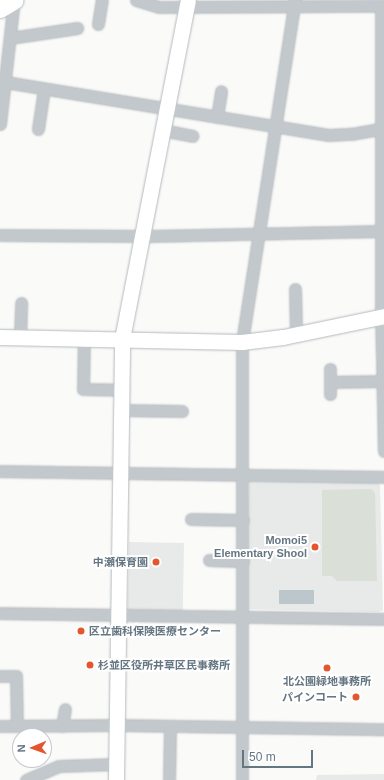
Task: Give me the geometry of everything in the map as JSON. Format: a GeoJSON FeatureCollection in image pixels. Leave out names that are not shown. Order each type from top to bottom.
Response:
{"type":"FeatureCollection","features":[{"type":"Feature","properties":{"kind":"street"},"geometry":{"type":"LineString","coordinates":[[98,24],[102,0]]}},
{"type":"Feature","properties":{"kind":"street"},"geometry":{"type":"LineString","coordinates":[[136,0],[158,7],[187,3],[295,4],[382,7],[382,381],[384,451]]}},
{"type":"Feature","properties":{"kind":"street"},"geometry":{"type":"LineString","coordinates":[[0,124],[10,38],[11,2]]}},
{"type":"Feature","properties":{"kind":"street"},"geometry":{"type":"LineString","coordinates":[[116,780],[122,472],[122,339],[187,3]]}},
{"type":"Feature","properties":{"kind":"street"},"geometry":{"type":"LineString","coordinates":[[242,780],[242,342],[295,4]]}},
{"type":"Feature","properties":{"kind":"street"},"geometry":{"type":"LineString","coordinates":[[10,38],[77,28]]}},
{"type":"Feature","properties":{"kind":"street"},"geometry":{"type":"LineString","coordinates":[[5,82],[217,118],[329,134],[351,134],[382,129]]}},
{"type":"Feature","properties":{"kind":"street"},"geometry":{"type":"LineString","coordinates":[[38,129],[44,89]]}},
{"type":"Feature","properties":{"kind":"street"},"geometry":{"type":"LineString","coordinates":[[217,118],[222,91]]}},
{"type":"Feature","properties":{"kind":"street"},"geometry":{"type":"LineString","coordinates":[[162,130],[192,136]]}},
{"type":"Feature","properties":{"kind":"street"},"geometry":{"type":"LineString","coordinates":[[0,235],[260,234],[382,231]]}},
{"type":"Feature","properties":{"kind":"street"},"geometry":{"type":"LineString","coordinates":[[295,288],[296,334]]}},
{"type":"Feature","properties":{"kind":"street"},"geometry":{"type":"LineString","coordinates":[[20,337],[21,303]]}},
{"type":"Feature","properties":{"kind":"street"},"geometry":{"type":"LineString","coordinates":[[0,337],[242,342],[296,334],[382,316]]}},
{"type":"Feature","properties":{"kind":"street"},"geometry":{"type":"LineString","coordinates":[[84,338],[83,389],[122,390]]}},
{"type":"Feature","properties":{"kind":"street"},"geometry":{"type":"LineString","coordinates":[[330,369],[330,394]]}},
{"type":"Feature","properties":{"kind":"street"},"geometry":{"type":"LineString","coordinates":[[330,382],[382,381]]}},
{"type":"Feature","properties":{"kind":"street"},"geometry":{"type":"LineString","coordinates":[[122,410],[182,411]]}},
{"type":"Feature","properties":{"kind":"street"},"geometry":{"type":"LineString","coordinates":[[0,472],[122,472],[384,477]]}},
{"type":"Feature","properties":{"kind":"street"},"geometry":{"type":"LineString","coordinates":[[191,519],[243,520]]}},
{"type":"Feature","properties":{"kind":"street"},"geometry":{"type":"LineString","coordinates":[[209,560],[243,561]]}},
{"type":"Feature","properties":{"kind":"street"},"geometry":{"type":"LineString","coordinates":[[0,613],[243,618],[384,619]]}},
{"type":"Feature","properties":{"kind":"street"},"geometry":{"type":"LineString","coordinates":[[0,676],[16,676],[18,726]]}},
{"type":"Feature","properties":{"kind":"street"},"geometry":{"type":"LineString","coordinates":[[62,726],[65,709]]}},
{"type":"Feature","properties":{"kind":"street"},"geometry":{"type":"LineString","coordinates":[[0,726],[117,725],[384,729]]}},
{"type":"Feature","properties":{"kind":"street"},"geometry":{"type":"LineString","coordinates":[[169,780],[170,726]]}},
{"type":"Feature","properties":{"kind":"street"},"geometry":{"type":"LineString","coordinates":[[26,780],[59,766],[116,764]]}},
{"type":"Feature","properties":{"kind":"shaded area","name":"Momoi5 Elementary Shool"},"geometry":{"type":"Polygon","coordinates":[[[249,479],[376,482],[380,485],[383,610],[379,612],[247,609],[249,479]]]}},
{"type":"Feature","properties":{"kind":"shaded area"},"geometry":{"type":"Polygon","coordinates":[[[371,489],[375,493],[377,581],[337,581],[332,576],[322,576],[322,490],[371,489]]]}},
{"type":"Feature","properties":{"kind":"shaded area"},"geometry":{"type":"Polygon","coordinates":[[[129,542],[184,543],[183,611],[128,610],[129,542]]]}},
{"type":"Feature","properties":{"kind":"shaded area"},"geometry":{"type":"Polygon","coordinates":[[[279,590],[314,590],[314,604],[279,604],[279,590]]]}},
{"type":"Feature","properties":{"kind":"shaded area"},"geometry":{"type":"Polygon","coordinates":[[[384,774],[384,780],[316,780],[317,775],[384,774]]]}},
{"type":"Feature","properties":{"kind":"place","name":"Momoi5 Elementary Shool"},"geometry":{"type":"Point","coordinates":[315,547]}},
{"type":"Feature","properties":{"kind":"place","name":"中瀬保育園"},"geometry":{"type":"Point","coordinates":[156,562]}},
{"type":"Feature","properties":{"kind":"place","name":"区立歯科保険医療センター"},"geometry":{"type":"Point","coordinates":[81,631]}},
{"type":"Feature","properties":{"kind":"place","name":"杉並区役所井草区民事務所"},"geometry":{"type":"Point","coordinates":[90,665]}},
{"type":"Feature","properties":{"kind":"place","name":"北公園緑地事務所"},"geometry":{"type":"Point","coordinates":[327,668]}},
{"type":"Feature","properties":{"kind":"place","name":"パインコート"},"geometry":{"type":"Point","coordinates":[356,697]}}]}
